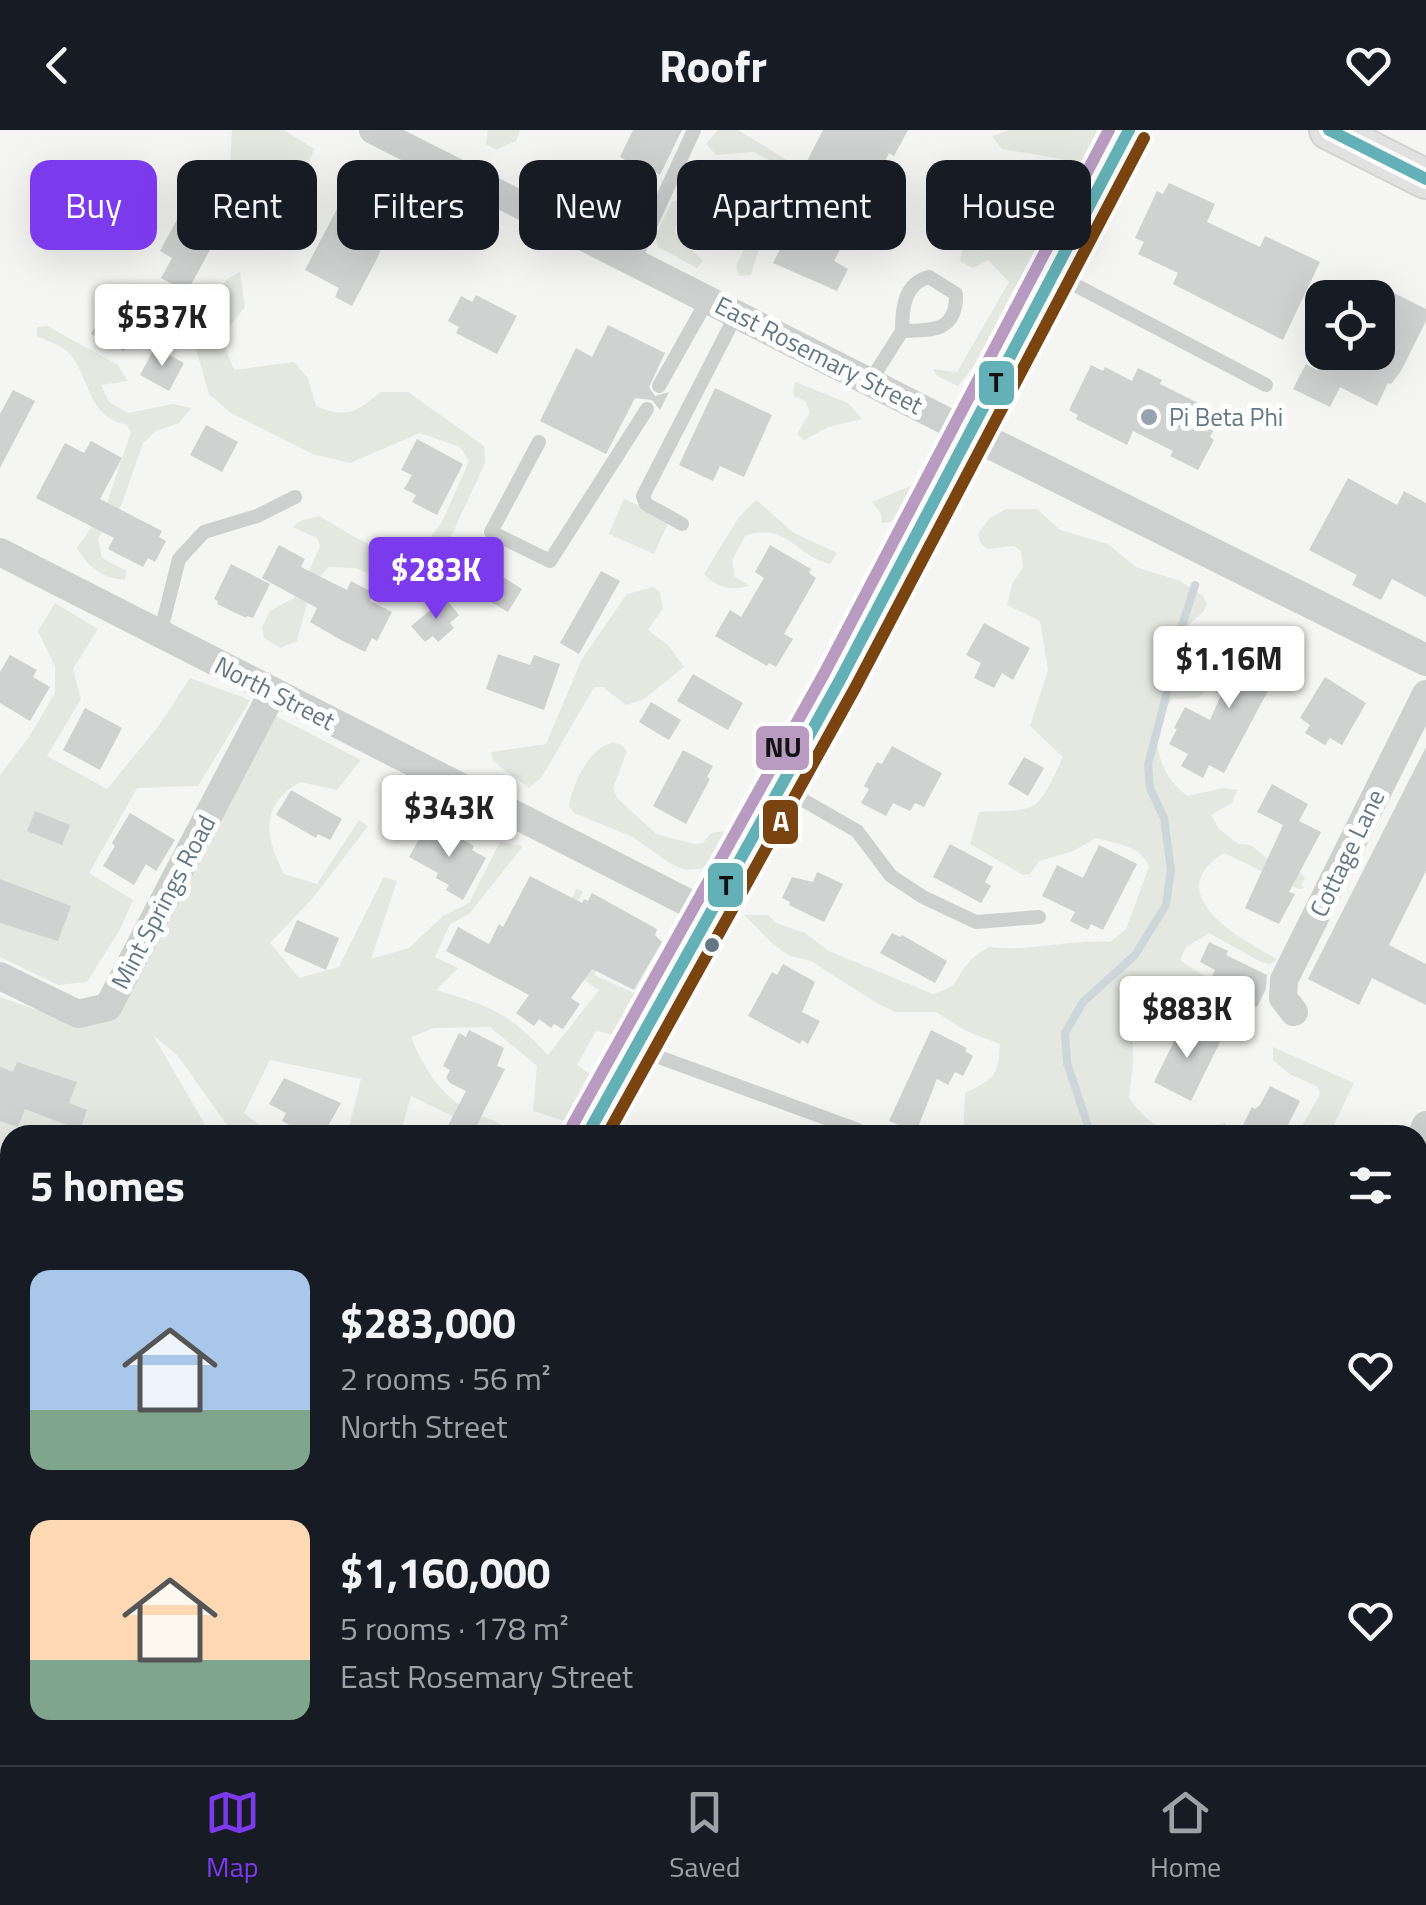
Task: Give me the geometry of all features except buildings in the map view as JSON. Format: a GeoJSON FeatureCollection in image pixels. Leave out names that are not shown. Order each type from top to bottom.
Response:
{"type":"FeatureCollection","features":[{"type":"Feature","properties":{"kind":"main road"},"geometry":{"type":"LineString","coordinates":[[1328,130],[1426,179]]}},
{"type":"Feature","properties":{"kind":"street","name":"East Rosemary Street"},"geometry":{"type":"LineString","coordinates":[[372,130],[1426,660]]}},
{"type":"Feature","properties":{"kind":"street"},"geometry":{"type":"LineString","coordinates":[[593,1125],[781,788],[1129,130]]}},
{"type":"Feature","properties":{"kind":"street","name":"North Street"},"geometry":{"type":"LineString","coordinates":[[1,554],[712,914]]}},
{"type":"Feature","properties":{"kind":"street","name":"Mint Springs Road"},"geometry":{"type":"LineString","coordinates":[[0,976],[78,1014],[108,1008],[273,692]]}},
{"type":"Feature","properties":{"kind":"street","name":"Cottage Lane"},"geometry":{"type":"LineString","coordinates":[[1294,1012],[1283,998],[1284,980],[1426,694]]}},
{"type":"Feature","properties":{"kind":"lane"},"geometry":{"type":"LineString","coordinates":[[634,261],[694,130]]}},
{"type":"Feature","properties":{"kind":"lane"},"geometry":{"type":"LineString","coordinates":[[1053,273],[1266,385]]}},
{"type":"Feature","properties":{"kind":"lane"},"geometry":{"type":"LineString","coordinates":[[871,380],[902,331],[902,310],[910,288],[929,278],[956,294],[957,305],[943,327],[933,332],[902,331]]}},
{"type":"Feature","properties":{"kind":"lane"},"geometry":{"type":"LineString","coordinates":[[659,386],[708,298]]}},
{"type":"Feature","properties":{"kind":"lane"},"geometry":{"type":"LineString","coordinates":[[682,524],[646,504],[643,496],[737,313]]}},
{"type":"Feature","properties":{"kind":"lane"},"geometry":{"type":"LineString","coordinates":[[540,442],[491,532],[550,561],[647,409]]}},
{"type":"Feature","properties":{"kind":"lane"},"geometry":{"type":"LineString","coordinates":[[160,634],[178,559],[204,532],[257,516],[295,497]]}},
{"type":"Feature","properties":{"kind":"lane"},"geometry":{"type":"LineString","coordinates":[[781,788],[857,831],[891,876],[923,897],[976,922],[1039,917]]}},
{"type":"Feature","properties":{"kind":"lane"},"geometry":{"type":"LineString","coordinates":[[636,1048],[844,1125]]}},
{"type":"Feature","properties":{"kind":"shaded area"},"geometry":{"type":"Polygon","coordinates":[[[232,130],[284,130],[314,149],[310,160],[230,160],[232,130]]]}},
{"type":"Feature","properties":{"kind":"shaded area"},"geometry":{"type":"Polygon","coordinates":[[[488,130],[520,130],[516,141],[496,150],[486,144],[488,130]]]}},
{"type":"Feature","properties":{"kind":"shaded area"},"geometry":{"type":"Polygon","coordinates":[[[718,130],[738,130],[787,160],[769,160],[754,152],[716,155],[706,144],[718,130]]]}},
{"type":"Feature","properties":{"kind":"shaded area"},"geometry":{"type":"Polygon","coordinates":[[[1010,130],[1101,130],[1083,160],[1002,149],[992,136],[1010,130]]]}},
{"type":"Feature","properties":{"kind":"shaded area"},"geometry":{"type":"Polygon","coordinates":[[[677,200],[677,250],[692,250],[703,261],[697,268],[658,247],[657,232],[672,202],[677,200]]]}},
{"type":"Feature","properties":{"kind":"shaded area"},"geometry":{"type":"Polygon","coordinates":[[[744,250],[759,250],[751,275],[739,276],[736,266],[744,250]]]}},
{"type":"Feature","properties":{"kind":"shaded area"},"geometry":{"type":"Polygon","coordinates":[[[962,250],[1037,250],[974,366],[958,386],[937,376],[933,369],[957,372],[1009,282],[988,260],[973,268],[960,261],[962,250]]]}},
{"type":"Feature","properties":{"kind":"shaded area"},"geometry":{"type":"Polygon","coordinates":[[[240,272],[245,307],[221,337],[234,370],[294,362],[308,378],[316,406],[335,412],[358,409],[380,392],[408,392],[484,446],[485,463],[442,556],[458,560],[472,572],[469,590],[461,595],[435,587],[409,588],[355,568],[328,567],[311,588],[297,641],[280,648],[264,638],[262,627],[270,611],[299,595],[320,546],[317,538],[293,527],[319,516],[368,544],[392,549],[424,547],[443,520],[469,461],[460,447],[420,433],[350,463],[313,454],[231,413],[209,394],[193,339],[199,318],[226,280],[240,272]]]}},
{"type":"Feature","properties":{"kind":"shaded area"},"geometry":{"type":"Polygon","coordinates":[[[47,326],[118,365],[128,381],[101,385],[109,402],[128,413],[173,404],[191,408],[179,423],[156,431],[143,443],[121,506],[98,538],[102,558],[126,571],[125,580],[97,571],[77,548],[106,506],[131,432],[127,425],[105,415],[98,407],[68,352],[37,336],[37,327],[47,326]]]}},
{"type":"Feature","properties":{"kind":"shaded area"},"geometry":{"type":"Polygon","coordinates":[[[795,382],[848,403],[862,419],[828,427],[804,440],[797,434],[810,412],[805,401],[793,396],[795,382]]]}},
{"type":"Feature","properties":{"kind":"shaded area"},"geometry":{"type":"Polygon","coordinates":[[[915,484],[896,521],[882,523],[872,502],[915,484]]]}},
{"type":"Feature","properties":{"kind":"shaded area"},"geometry":{"type":"Polygon","coordinates":[[[624,499],[670,519],[654,554],[609,534],[624,499]]]}},
{"type":"Feature","properties":{"kind":"shaded area"},"geometry":{"type":"Polygon","coordinates":[[[756,500],[794,533],[837,553],[830,564],[781,536],[759,533],[745,536],[732,561],[735,577],[750,586],[725,587],[709,579],[704,574],[739,517],[756,500]]]}},
{"type":"Feature","properties":{"kind":"shaded area"},"geometry":{"type":"Polygon","coordinates":[[[1006,509],[1037,509],[1060,530],[1108,544],[1136,567],[1180,581],[1203,596],[1207,604],[1183,630],[1180,647],[1184,665],[1200,674],[1209,674],[1210,684],[1199,698],[1173,699],[1164,711],[1157,737],[1162,764],[1188,796],[1223,788],[1237,790],[1232,803],[1211,815],[1219,829],[1238,844],[1251,845],[1273,863],[1293,864],[1305,878],[1301,885],[1304,888],[1299,889],[1224,853],[1206,869],[1199,884],[1202,899],[1212,914],[1244,940],[1277,959],[1270,964],[1261,962],[1209,933],[1186,947],[1180,960],[1206,977],[1199,983],[1204,997],[1246,1017],[1239,1023],[1189,1005],[1172,1016],[1164,1028],[1155,1023],[1132,1022],[1129,1098],[1157,1125],[963,1125],[965,1093],[993,1076],[1000,1044],[966,1031],[936,1012],[896,1012],[878,1004],[811,961],[790,956],[744,915],[768,915],[776,923],[805,933],[829,951],[933,994],[954,984],[971,960],[989,947],[1110,942],[1126,929],[1149,867],[1134,850],[1096,838],[1073,851],[1039,861],[1030,874],[1023,875],[970,844],[979,812],[1034,805],[1063,757],[1030,726],[1048,670],[1040,621],[1007,605],[1013,582],[1023,568],[1021,551],[1014,546],[987,549],[980,542],[978,534],[990,518],[1006,509]]]}},
{"type":"Feature","properties":{"kind":"shaded area"},"geometry":{"type":"Polygon","coordinates":[[[653,587],[660,592],[663,608],[648,630],[669,646],[684,667],[644,699],[626,705],[603,687],[594,687],[542,777],[529,788],[493,761],[491,752],[546,744],[582,659],[627,594],[653,587]]]}},
{"type":"Feature","properties":{"kind":"shaded area"},"geometry":{"type":"Polygon","coordinates":[[[55,603],[98,629],[73,669],[81,699],[47,756],[107,789],[158,727],[190,678],[250,700],[198,786],[137,788],[89,873],[133,900],[87,982],[58,985],[0,957],[0,775],[55,693],[55,666],[38,631],[55,603]]]}},
{"type":"Feature","properties":{"kind":"shaded area"},"geometry":{"type":"Polygon","coordinates":[[[274,715],[361,760],[337,790],[300,782],[278,801],[272,812],[270,835],[284,874],[317,884],[359,820],[368,826],[313,898],[270,943],[299,978],[339,967],[384,877],[397,881],[371,959],[409,948],[443,916],[469,903],[500,842],[523,846],[469,914],[450,924],[435,957],[458,968],[436,990],[497,1012],[548,1055],[599,990],[549,956],[576,889],[583,891],[555,947],[595,962],[630,903],[594,975],[634,993],[650,966],[657,966],[618,1036],[596,1031],[577,1065],[597,1079],[571,1123],[533,1111],[537,1066],[490,1027],[434,1028],[411,1037],[432,1077],[446,1093],[464,1108],[503,1125],[471,1125],[411,1096],[403,1125],[350,1125],[361,1079],[270,1060],[244,1113],[259,1125],[227,1125],[178,1056],[153,1035],[205,1125],[0,1125],[0,997],[77,1024],[97,1022],[274,715]]]}},
{"type":"Feature","properties":{"kind":"shaded area"},"geometry":{"type":"Polygon","coordinates":[[[613,742],[627,751],[613,788],[617,798],[656,834],[694,844],[703,843],[711,833],[725,831],[727,840],[703,868],[686,870],[671,864],[633,837],[574,813],[569,806],[584,768],[597,752],[613,742]]]}},
{"type":"Feature","properties":{"kind":"shaded area"},"geometry":{"type":"Polygon","coordinates":[[[1273,1047],[1354,1083],[1334,1125],[1303,1125],[1320,1094],[1317,1086],[1291,1075],[1273,1060],[1273,1047]]]}},
{"type":"Feature","properties":{"kind":"waterway"},"geometry":{"type":"LineString","coordinates":[[1088,1125],[1067,1063],[1065,1033],[1083,1002],[1135,955],[1166,905],[1171,870],[1164,818],[1150,788],[1148,765],[1171,660],[1195,585]]}},
{"type":"Feature","properties":{"kind":"transit line","name":"NU"},"geometry":{"type":"LineString","coordinates":[[573,1125],[825,672],[1109,130]]}},
{"type":"Feature","properties":{"kind":"transit line","name":"T"},"geometry":{"type":"LineString","coordinates":[[593,1125],[840,680],[1129,130]]}},
{"type":"Feature","properties":{"kind":"transit line","name":"T"},"geometry":{"type":"LineString","coordinates":[[1329,130],[1426,179]]}},
{"type":"Feature","properties":{"kind":"transit line","name":"A"},"geometry":{"type":"LineString","coordinates":[[613,1125],[855,688],[1144,138]]}},
{"type":"Feature","properties":{"kind":"place","name":"Pi Beta Phi"},"geometry":{"type":"Point","coordinates":[1149,417]}}]}
